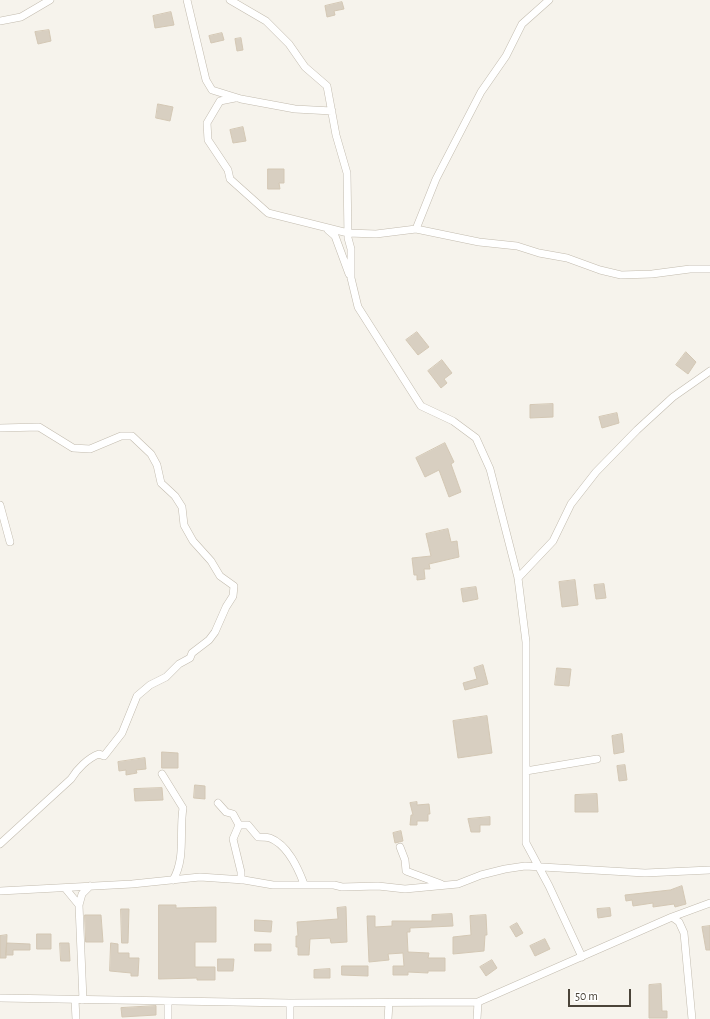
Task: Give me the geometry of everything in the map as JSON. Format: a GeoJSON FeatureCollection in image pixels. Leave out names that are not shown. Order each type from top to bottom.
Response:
{"type":"FeatureCollection","features":[{"type":"Feature","properties":{"kind":"street"},"geometry":{"type":"LineString","coordinates":[[0,21],[21,17],[50,0]]}},
{"type":"Feature","properties":{"kind":"street"},"geometry":{"type":"LineString","coordinates":[[187,0],[206,80],[212,90],[235,98],[295,109],[332,111]]}},
{"type":"Feature","properties":{"kind":"street"},"geometry":{"type":"LineString","coordinates":[[230,0],[266,21],[289,44],[305,67],[327,86],[336,135],[347,174],[348,236],[351,249],[351,278]]}},
{"type":"Feature","properties":{"kind":"street"},"geometry":{"type":"LineString","coordinates":[[416,229],[436,179],[481,92],[506,56],[522,24],[549,0]]}},
{"type":"Feature","properties":{"kind":"street"},"geometry":{"type":"LineString","coordinates":[[235,98],[220,101],[207,123],[208,140],[228,170],[230,179],[268,213],[302,221],[348,236],[416,229],[479,242],[517,246],[539,254],[567,258],[600,270],[621,275],[652,274],[690,269],[710,269]]}},
{"type":"Feature","properties":{"kind":"street"},"geometry":{"type":"LineString","coordinates":[[326,229],[335,236],[351,278],[358,307],[421,406],[453,421],[476,438],[490,469],[497,490],[518,578],[526,642],[526,844],[582,957]]}},
{"type":"Feature","properties":{"kind":"street"},"geometry":{"type":"LineString","coordinates":[[518,578],[553,541],[571,504],[596,472],[637,430],[673,397],[710,371]]}},
{"type":"Feature","properties":{"kind":"street"},"geometry":{"type":"LineString","coordinates":[[0,428],[39,427],[73,448],[90,448],[121,436],[132,436],[151,454],[157,465],[161,483],[175,496],[182,506],[184,524],[193,540],[211,560],[220,576],[234,586],[233,596],[226,607],[215,632],[209,640],[192,653],[190,658],[179,664],[166,677],[150,685],[137,696],[122,733],[110,750],[104,756],[98,754],[91,758],[26,822],[0,844]]}},
{"type":"Feature","properties":{"kind":"street"},"geometry":{"type":"LineString","coordinates":[[0,505],[10,542]]}},
{"type":"Feature","properties":{"kind":"street"},"geometry":{"type":"LineString","coordinates":[[526,771],[597,759]]}},
{"type":"Feature","properties":{"kind":"street"},"geometry":{"type":"LineString","coordinates":[[162,774],[183,808],[181,820],[181,855],[179,870],[173,880]]}},
{"type":"Feature","properties":{"kind":"street"},"geometry":{"type":"LineString","coordinates":[[218,803],[226,812],[233,814],[239,825]]}},
{"type":"Feature","properties":{"kind":"street"},"geometry":{"type":"LineString","coordinates":[[239,825],[233,839],[241,872],[241,880]]}},
{"type":"Feature","properties":{"kind":"street"},"geometry":{"type":"LineString","coordinates":[[239,825],[248,825],[258,837],[271,838],[282,846],[297,864],[304,884]]}},
{"type":"Feature","properties":{"kind":"street"},"geometry":{"type":"LineString","coordinates":[[400,847],[405,860],[406,871],[443,885]]}},
{"type":"Feature","properties":{"kind":"street"},"geometry":{"type":"LineString","coordinates":[[0,891],[65,888],[200,877],[241,880],[273,885],[304,884],[312,886],[334,884],[342,887],[363,888],[378,886],[399,889],[458,884],[481,875],[505,869],[538,867],[644,873],[678,870],[710,870]]}},
{"type":"Feature","properties":{"kind":"street"},"geometry":{"type":"LineString","coordinates":[[76,1019],[79,1000],[79,905],[82,894],[90,886]]}},
{"type":"Feature","properties":{"kind":"street"},"geometry":{"type":"LineString","coordinates":[[65,888],[79,905]]}},
{"type":"Feature","properties":{"kind":"street"},"geometry":{"type":"LineString","coordinates":[[0,998],[290,1003],[478,1002],[672,917],[710,903]]}},
{"type":"Feature","properties":{"kind":"street"},"geometry":{"type":"LineString","coordinates":[[672,917],[679,922],[684,933],[692,1019]]}},
{"type":"Feature","properties":{"kind":"street"},"geometry":{"type":"LineString","coordinates":[[168,1001],[168,1019]]}},
{"type":"Feature","properties":{"kind":"street"},"geometry":{"type":"LineString","coordinates":[[477,1019],[478,1002]]}},
{"type":"Feature","properties":{"kind":"street"},"geometry":{"type":"LineString","coordinates":[[290,1003],[290,1019]]}},
{"type":"Feature","properties":{"kind":"street"},"geometry":{"type":"LineString","coordinates":[[388,1019],[389,1003]]}},
{"type":"Feature","properties":{"kind":"building"},"geometry":{"type":"Polygon","coordinates":[[[342,2],[344,9],[334,11],[335,15],[327,17],[325,6],[342,2]]]}},
{"type":"Feature","properties":{"kind":"building"},"geometry":{"type":"Polygon","coordinates":[[[171,12],[174,25],[155,28],[153,16],[171,12]]]}},
{"type":"Feature","properties":{"kind":"building"},"geometry":{"type":"Polygon","coordinates":[[[49,30],[51,41],[38,44],[35,32],[49,30]]]}},
{"type":"Feature","properties":{"kind":"building"},"geometry":{"type":"Polygon","coordinates":[[[222,33],[224,40],[211,43],[209,36],[222,33]]]}},
{"type":"Feature","properties":{"kind":"building"},"geometry":{"type":"Polygon","coordinates":[[[241,38],[243,50],[237,51],[235,39],[241,38]]]}},
{"type":"Feature","properties":{"kind":"building"},"geometry":{"type":"Polygon","coordinates":[[[158,104],[173,107],[170,121],[156,118],[158,104]]]}},
{"type":"Feature","properties":{"kind":"building"},"geometry":{"type":"Polygon","coordinates":[[[243,127],[246,141],[233,143],[230,130],[243,127]]]}},
{"type":"Feature","properties":{"kind":"building"},"geometry":{"type":"Polygon","coordinates":[[[268,169],[284,169],[284,183],[279,183],[280,189],[268,189],[268,169]]]}},
{"type":"Feature","properties":{"kind":"building"},"geometry":{"type":"Polygon","coordinates":[[[417,332],[429,347],[418,355],[406,340],[417,332]]]}},
{"type":"Feature","properties":{"kind":"building"},"geometry":{"type":"Polygon","coordinates":[[[686,352],[696,362],[688,374],[676,365],[686,352]]]}},
{"type":"Feature","properties":{"kind":"building"},"geometry":{"type":"Polygon","coordinates":[[[442,360],[452,373],[444,379],[447,383],[441,388],[428,371],[442,360]]]}},
{"type":"Feature","properties":{"kind":"building"},"geometry":{"type":"Polygon","coordinates":[[[553,404],[553,417],[530,418],[530,405],[553,404]]]}},
{"type":"Feature","properties":{"kind":"building"},"geometry":{"type":"Polygon","coordinates":[[[617,413],[619,423],[602,428],[599,417],[617,413]]]}},
{"type":"Feature","properties":{"kind":"building"},"geometry":{"type":"Polygon","coordinates":[[[445,443],[454,462],[451,464],[461,492],[449,497],[439,470],[425,477],[416,458],[445,443]]]}},
{"type":"Feature","properties":{"kind":"building"},"geometry":{"type":"Polygon","coordinates":[[[448,529],[451,542],[457,541],[459,557],[429,564],[430,569],[424,569],[425,579],[417,580],[417,575],[414,575],[412,558],[431,556],[426,534],[448,529]]]}},
{"type":"Feature","properties":{"kind":"building"},"geometry":{"type":"Polygon","coordinates":[[[575,580],[578,605],[562,607],[559,582],[575,580]]]}},
{"type":"Feature","properties":{"kind":"building"},"geometry":{"type":"Polygon","coordinates":[[[604,584],[606,598],[596,599],[594,585],[604,584]]]}},
{"type":"Feature","properties":{"kind":"building"},"geometry":{"type":"Polygon","coordinates":[[[476,587],[478,599],[463,602],[461,589],[476,587]]]}},
{"type":"Feature","properties":{"kind":"building"},"geometry":{"type":"Polygon","coordinates":[[[483,665],[488,684],[465,690],[463,683],[477,679],[474,668],[483,665]]]}},
{"type":"Feature","properties":{"kind":"building"},"geometry":{"type":"Polygon","coordinates":[[[557,668],[571,669],[569,686],[555,685],[557,668]]]}},
{"type":"Feature","properties":{"kind":"building"},"geometry":{"type":"Polygon","coordinates":[[[487,716],[492,753],[458,758],[453,721],[487,716]]]}},
{"type":"Feature","properties":{"kind":"building"},"geometry":{"type":"Polygon","coordinates":[[[622,734],[624,752],[614,754],[612,736],[622,734]]]}},
{"type":"Feature","properties":{"kind":"building"},"geometry":{"type":"Polygon","coordinates":[[[162,752],[178,753],[178,768],[162,768],[162,752]]]}},
{"type":"Feature","properties":{"kind":"building"},"geometry":{"type":"Polygon","coordinates":[[[145,758],[146,769],[136,770],[137,773],[126,775],[126,770],[119,771],[118,762],[145,758]]]}},
{"type":"Feature","properties":{"kind":"building"},"geometry":{"type":"Polygon","coordinates":[[[625,765],[627,780],[619,781],[617,766],[625,765]]]}},
{"type":"Feature","properties":{"kind":"building"},"geometry":{"type":"Polygon","coordinates":[[[195,785],[205,786],[205,799],[194,798],[195,785]]]}},
{"type":"Feature","properties":{"kind":"building"},"geometry":{"type":"Polygon","coordinates":[[[162,788],[163,800],[135,801],[134,789],[162,788]]]}},
{"type":"Feature","properties":{"kind":"building"},"geometry":{"type":"Polygon","coordinates":[[[597,794],[598,812],[575,812],[575,795],[597,794]]]}},
{"type":"Feature","properties":{"kind":"building"},"geometry":{"type":"Polygon","coordinates":[[[417,802],[417,805],[429,804],[430,814],[428,814],[428,821],[417,821],[417,825],[410,825],[411,815],[413,815],[410,803],[417,802]]]}},
{"type":"Feature","properties":{"kind":"building"},"geometry":{"type":"Polygon","coordinates":[[[490,817],[490,825],[480,825],[480,832],[471,832],[468,819],[490,817]]]}},
{"type":"Feature","properties":{"kind":"building"},"geometry":{"type":"Polygon","coordinates":[[[401,831],[403,841],[395,843],[393,833],[401,831]]]}},
{"type":"Feature","properties":{"kind":"building"},"geometry":{"type":"Polygon","coordinates":[[[682,886],[686,904],[675,907],[674,904],[653,907],[653,903],[633,906],[632,900],[626,901],[625,895],[670,890],[682,886]]]}},
{"type":"Feature","properties":{"kind":"building"},"geometry":{"type":"Polygon","coordinates":[[[159,905],[176,905],[176,908],[216,907],[216,942],[195,942],[195,967],[215,967],[215,980],[197,980],[197,978],[159,979],[159,905]]]}},
{"type":"Feature","properties":{"kind":"building"},"geometry":{"type":"Polygon","coordinates":[[[346,907],[347,942],[331,943],[330,938],[310,939],[309,955],[298,955],[298,947],[296,947],[296,936],[298,936],[297,922],[338,919],[337,908],[346,907]]]}},
{"type":"Feature","properties":{"kind":"building"},"geometry":{"type":"Polygon","coordinates":[[[610,908],[611,916],[598,918],[597,909],[610,908]]]}},
{"type":"Feature","properties":{"kind":"building"},"geometry":{"type":"Polygon","coordinates":[[[121,909],[129,909],[128,943],[122,943],[121,909]]]}},
{"type":"Feature","properties":{"kind":"building"},"geometry":{"type":"Polygon","coordinates":[[[452,914],[453,926],[410,928],[410,932],[407,932],[408,952],[429,953],[428,958],[445,958],[445,971],[428,971],[428,973],[408,972],[408,975],[393,975],[393,966],[404,966],[403,953],[388,954],[389,960],[369,962],[367,916],[375,916],[375,927],[392,926],[392,921],[432,921],[432,915],[452,914]]]}},
{"type":"Feature","properties":{"kind":"building"},"geometry":{"type":"Polygon","coordinates":[[[85,915],[101,915],[103,942],[86,942],[85,915]]]}},
{"type":"Feature","properties":{"kind":"building"},"geometry":{"type":"Polygon","coordinates":[[[486,915],[487,935],[485,935],[484,951],[453,954],[453,937],[471,935],[470,916],[486,915]]]}},
{"type":"Feature","properties":{"kind":"building"},"geometry":{"type":"Polygon","coordinates":[[[255,920],[272,921],[271,932],[255,931],[255,920]]]}},
{"type":"Feature","properties":{"kind":"building"},"geometry":{"type":"Polygon","coordinates":[[[517,923],[523,933],[516,937],[510,927],[517,923]]]}},
{"type":"Feature","properties":{"kind":"building"},"geometry":{"type":"Polygon","coordinates":[[[710,926],[710,950],[706,950],[702,927],[710,926]]]}},
{"type":"Feature","properties":{"kind":"building"},"geometry":{"type":"Polygon","coordinates":[[[37,934],[51,934],[51,949],[37,949],[37,934]]]}},
{"type":"Feature","properties":{"kind":"building"},"geometry":{"type":"Polygon","coordinates":[[[7,935],[6,958],[0,958],[0,936],[7,935]]]}},
{"type":"Feature","properties":{"kind":"building"},"geometry":{"type":"Polygon","coordinates":[[[545,939],[550,949],[535,956],[530,946],[545,939]]]}},
{"type":"Feature","properties":{"kind":"building"},"geometry":{"type":"Polygon","coordinates":[[[7,943],[30,944],[30,950],[13,950],[13,955],[6,955],[7,943]]]}},
{"type":"Feature","properties":{"kind":"building"},"geometry":{"type":"Polygon","coordinates":[[[60,943],[69,943],[70,961],[61,961],[60,943]]]}},
{"type":"Feature","properties":{"kind":"building"},"geometry":{"type":"Polygon","coordinates":[[[111,943],[118,944],[118,953],[129,953],[129,958],[139,958],[138,976],[131,976],[131,973],[110,971],[111,943]]]}},
{"type":"Feature","properties":{"kind":"building"},"geometry":{"type":"Polygon","coordinates":[[[255,944],[271,944],[271,951],[255,951],[255,944]]]}},
{"type":"Feature","properties":{"kind":"building"},"geometry":{"type":"Polygon","coordinates":[[[218,959],[234,959],[233,971],[218,971],[218,959]]]}},
{"type":"Feature","properties":{"kind":"building"},"geometry":{"type":"Polygon","coordinates":[[[492,960],[497,968],[486,976],[480,967],[492,960]]]}},
{"type":"Feature","properties":{"kind":"building"},"geometry":{"type":"Polygon","coordinates":[[[342,966],[368,966],[368,976],[342,975],[342,966]]]}},
{"type":"Feature","properties":{"kind":"building"},"geometry":{"type":"Polygon","coordinates":[[[330,969],[330,978],[314,978],[314,970],[330,969]]]}},
{"type":"Feature","properties":{"kind":"building"},"geometry":{"type":"Polygon","coordinates":[[[661,984],[662,1011],[667,1011],[667,1018],[649,1018],[649,985],[661,984]]]}},
{"type":"Feature","properties":{"kind":"building"},"geometry":{"type":"Polygon","coordinates":[[[156,1006],[156,1015],[122,1017],[121,1008],[156,1006]]]}}]}
